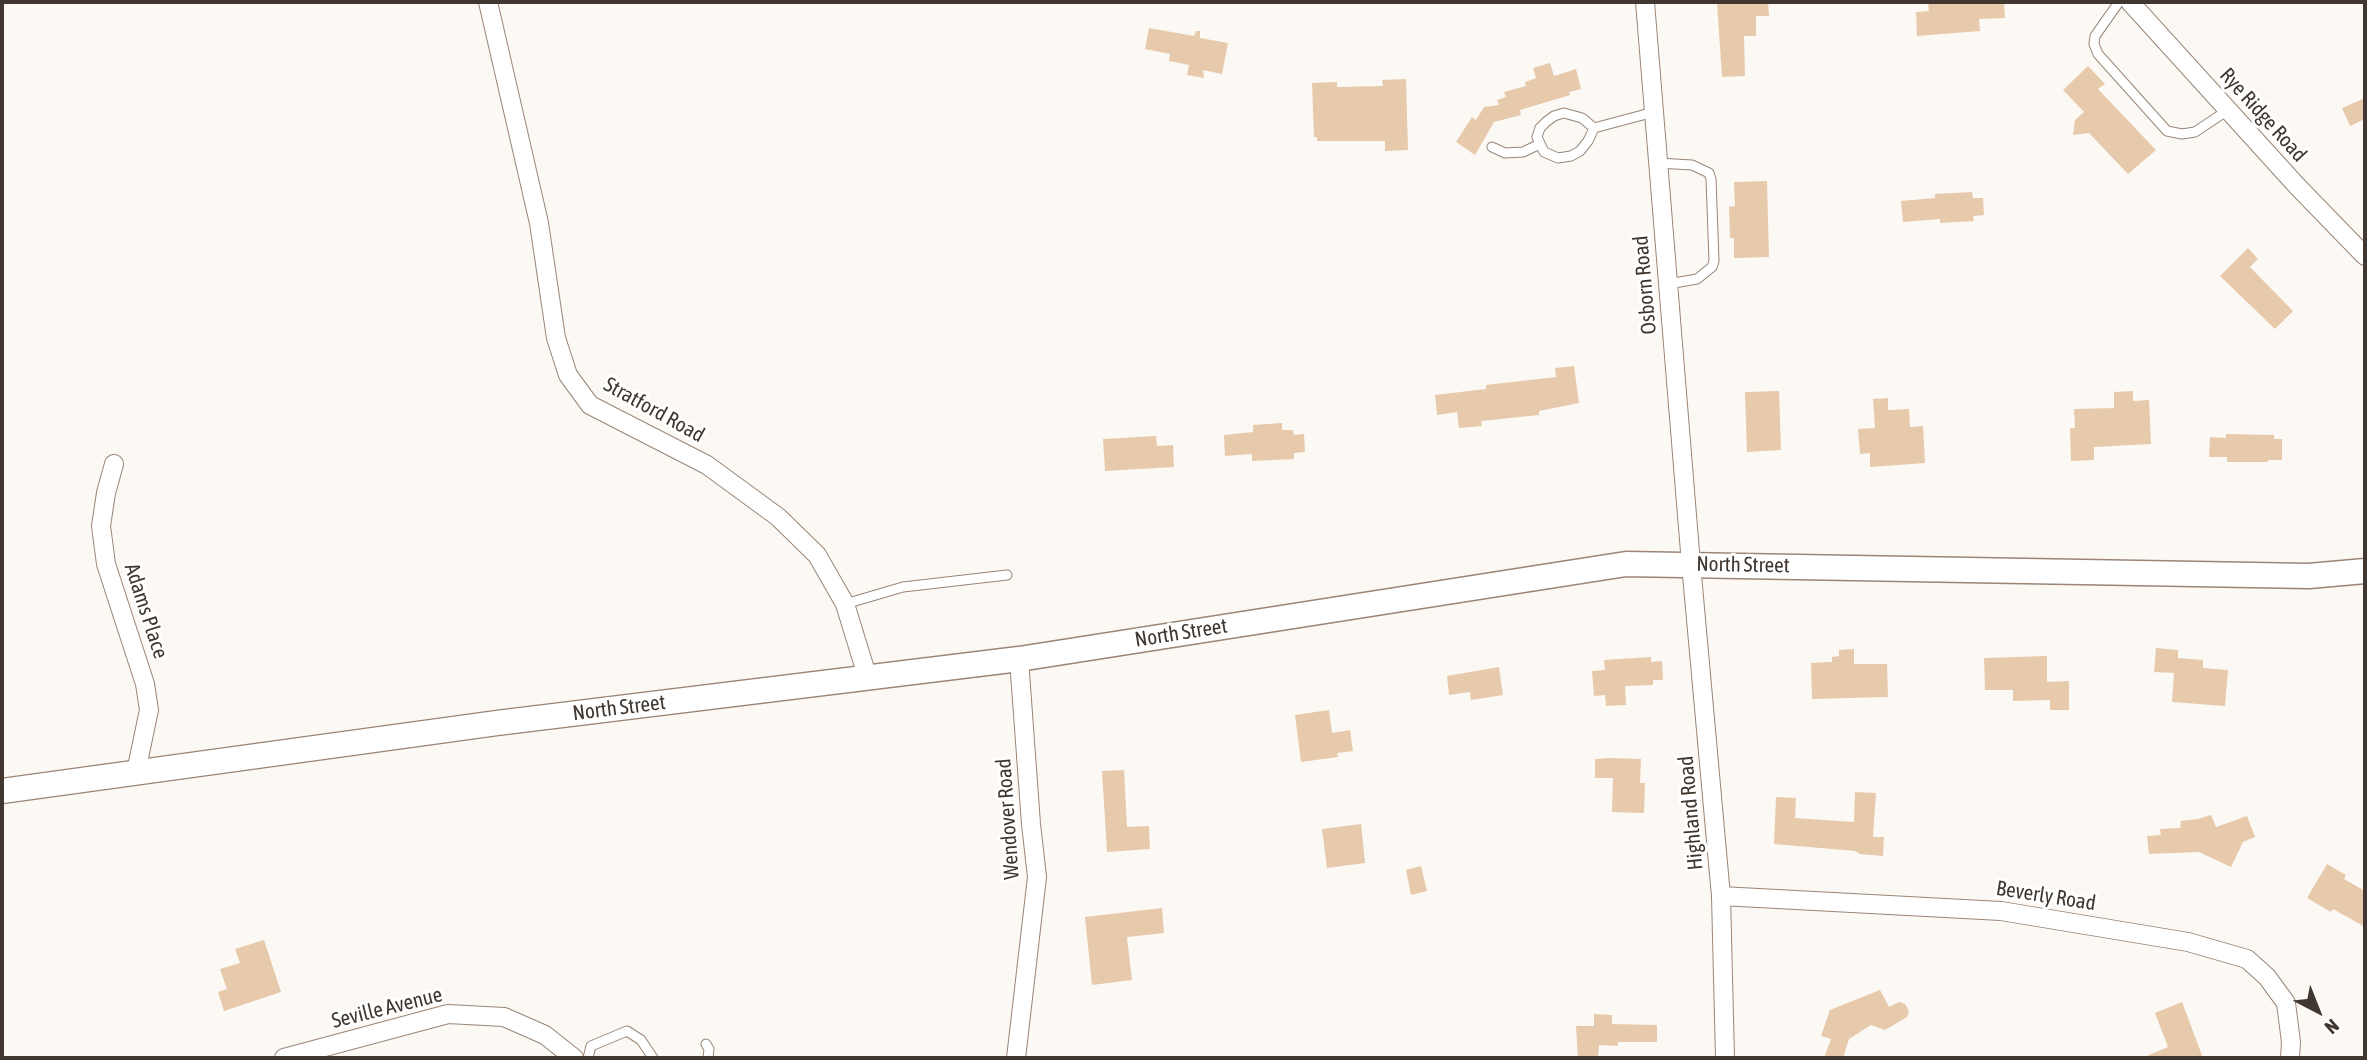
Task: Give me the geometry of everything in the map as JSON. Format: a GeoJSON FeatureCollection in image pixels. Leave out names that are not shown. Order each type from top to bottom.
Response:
{"type":"FeatureCollection","features":[{"type":"Feature","properties":{"kind":"main road","name":"North Street"},"geometry":{"type":"LineString","coordinates":[[2,791],[497,723],[1019,659],[1626,564],[2308,576],[2365,571]]}},
{"type":"Feature","properties":{"kind":"street","name":"Stratford Road"},"geometry":{"type":"LineString","coordinates":[[488,2],[539,223],[556,338],[568,375],[590,405],[707,465],[778,517],[817,555],[845,604],[868,679]]}},
{"type":"Feature","properties":{"kind":"street","name":"Osborn Road"},"geometry":{"type":"LineString","coordinates":[[1645,2],[1691,564]]}},
{"type":"Feature","properties":{"kind":"street","name":"Rye Ridge Road"},"geometry":{"type":"LineString","coordinates":[[2130,2],[2297,186],[2365,256]]}},
{"type":"Feature","properties":{"kind":"street","name":"Adams Place"},"geometry":{"type":"LineString","coordinates":[[114,464],[101,526],[106,564],[145,684],[149,710],[136,772]]}},
{"type":"Feature","properties":{"kind":"street","name":"Highland Road"},"geometry":{"type":"LineString","coordinates":[[1691,564],[1721,896],[1725,1058]]}},
{"type":"Feature","properties":{"kind":"street","name":"Wendover Road"},"geometry":{"type":"LineString","coordinates":[[1016,1058],[1037,877],[1019,659]]}},
{"type":"Feature","properties":{"kind":"street","name":"Beverly Road"},"geometry":{"type":"LineString","coordinates":[[1721,896],[2001,911],[2188,942],[2246,959],[2267,977],[2286,1003],[2291,1042],[2290,1058]]}},
{"type":"Feature","properties":{"kind":"street","name":"Seville Avenue"},"geometry":{"type":"LineString","coordinates":[[284,1058],[448,1014],[505,1017],[545,1035],[574,1058]]}},
{"type":"Feature","properties":{"kind":"lane"},"geometry":{"type":"LineString","coordinates":[[2119,2],[2095,36],[2094,44],[2098,54],[2168,131],[2182,134],[2195,132],[2228,110]]}},
{"type":"Feature","properties":{"kind":"lane"},"geometry":{"type":"LineString","coordinates":[[1594,128],[1654,112]]}},
{"type":"Feature","properties":{"kind":"lane"},"geometry":{"type":"LineString","coordinates":[[1564,113],[1582,118],[1594,128],[1580,151],[1571,156],[1550,156],[1544,152],[1537,137],[1540,128],[1555,116],[1564,113]]}},
{"type":"Feature","properties":{"kind":"lane"},"geometry":{"type":"LineString","coordinates":[[1492,147],[1505,153],[1523,152],[1539,144]]}},
{"type":"Feature","properties":{"kind":"lane"},"geometry":{"type":"LineString","coordinates":[[1658,163],[1692,165],[1709,173],[1711,179],[1714,261],[1706,274],[1697,279],[1668,284]]}},
{"type":"Feature","properties":{"kind":"lane"},"geometry":{"type":"LineString","coordinates":[[845,604],[903,587],[1007,575]]}},
{"type":"Feature","properties":{"kind":"lane"},"geometry":{"type":"LineString","coordinates":[[588,1058],[591,1046],[627,1031],[641,1040],[653,1058]]}},
{"type":"Feature","properties":{"kind":"lane"},"geometry":{"type":"LineString","coordinates":[[706,1044],[708,1058]]}},
{"type":"Feature","properties":{"kind":"building"},"geometry":{"type":"Polygon","coordinates":[[[1717,2],[1768,2],[1769,16],[1756,16],[1756,36],[1744,36],[1745,76],[1722,77],[1717,2]]]}},
{"type":"Feature","properties":{"kind":"building"},"geometry":{"type":"Polygon","coordinates":[[[2004,2],[2005,18],[1979,19],[1980,31],[1917,36],[1916,12],[1929,11],[1928,3],[2004,2]]]}},
{"type":"Feature","properties":{"kind":"building"},"geometry":{"type":"Polygon","coordinates":[[[1149,28],[1194,36],[1196,31],[1200,31],[1200,38],[1228,43],[1222,74],[1203,70],[1204,78],[1187,75],[1189,65],[1169,61],[1170,54],[1145,49],[1149,28]]]}},
{"type":"Feature","properties":{"kind":"building"},"geometry":{"type":"Polygon","coordinates":[[[1550,63],[1554,76],[1576,69],[1581,89],[1520,110],[1521,115],[1494,122],[1475,155],[1456,142],[1472,117],[1476,120],[1484,107],[1499,105],[1497,100],[1506,97],[1504,92],[1526,86],[1525,82],[1536,78],[1533,68],[1550,63]]]}},
{"type":"Feature","properties":{"kind":"building"},"geometry":{"type":"Polygon","coordinates":[[[2088,66],[2105,84],[2098,89],[2156,150],[2128,174],[2089,133],[2073,135],[2075,120],[2084,112],[2063,90],[2088,66]]]}},
{"type":"Feature","properties":{"kind":"building"},"geometry":{"type":"Polygon","coordinates":[[[1406,79],[1408,150],[1385,151],[1385,141],[1317,141],[1317,137],[1314,137],[1312,83],[1337,82],[1337,87],[1383,86],[1382,80],[1406,79]]]}},
{"type":"Feature","properties":{"kind":"building"},"geometry":{"type":"Polygon","coordinates":[[[2365,98],[2365,119],[2350,126],[2342,108],[2365,98]]]}},
{"type":"Feature","properties":{"kind":"building"},"geometry":{"type":"Polygon","coordinates":[[[1767,181],[1769,257],[1734,258],[1729,207],[1735,206],[1734,182],[1767,181]]]}},
{"type":"Feature","properties":{"kind":"building"},"geometry":{"type":"Polygon","coordinates":[[[1972,192],[1973,198],[1983,198],[1984,215],[1973,216],[1974,221],[1940,223],[1940,219],[1903,222],[1901,201],[1935,198],[1935,194],[1972,192]]]}},
{"type":"Feature","properties":{"kind":"building"},"geometry":{"type":"Polygon","coordinates":[[[2248,248],[2258,259],[2250,267],[2293,311],[2275,329],[2220,276],[2248,248]]]}},
{"type":"Feature","properties":{"kind":"building"},"geometry":{"type":"Polygon","coordinates":[[[1574,366],[1579,403],[1539,411],[1539,415],[1481,421],[1482,426],[1459,428],[1457,412],[1437,415],[1435,395],[1486,389],[1486,385],[1556,377],[1555,368],[1574,366]]]}},
{"type":"Feature","properties":{"kind":"building"},"geometry":{"type":"Polygon","coordinates":[[[1779,391],[1781,450],[1747,452],[1745,392],[1779,391]]]}},
{"type":"Feature","properties":{"kind":"building"},"geometry":{"type":"Polygon","coordinates":[[[2133,391],[2133,401],[2149,400],[2151,444],[2094,447],[2094,460],[2071,461],[2070,428],[2075,428],[2074,409],[2114,408],[2114,392],[2133,391]]]}},
{"type":"Feature","properties":{"kind":"building"},"geometry":{"type":"Polygon","coordinates":[[[1888,398],[1888,410],[1909,409],[1910,427],[1923,426],[1925,463],[1870,467],[1870,453],[1860,454],[1858,429],[1875,428],[1873,399],[1888,398]]]}},
{"type":"Feature","properties":{"kind":"building"},"geometry":{"type":"Polygon","coordinates":[[[1282,423],[1282,430],[1293,430],[1294,435],[1304,434],[1305,452],[1294,453],[1294,459],[1252,461],[1252,454],[1225,456],[1224,435],[1253,432],[1253,425],[1282,423]]]}},
{"type":"Feature","properties":{"kind":"building"},"geometry":{"type":"Polygon","coordinates":[[[2226,434],[2274,435],[2274,439],[2282,439],[2282,460],[2227,462],[2227,457],[2209,457],[2210,437],[2226,438],[2226,434]]]}},
{"type":"Feature","properties":{"kind":"building"},"geometry":{"type":"Polygon","coordinates":[[[1156,436],[1157,446],[1173,445],[1174,467],[1105,471],[1103,439],[1156,436]]]}},
{"type":"Feature","properties":{"kind":"building"},"geometry":{"type":"Polygon","coordinates":[[[2156,648],[2178,650],[2178,658],[2203,660],[2203,668],[2228,670],[2225,706],[2172,702],[2174,673],[2154,672],[2156,648]]]}},
{"type":"Feature","properties":{"kind":"building"},"geometry":{"type":"Polygon","coordinates":[[[1854,649],[1854,664],[1887,664],[1888,697],[1812,699],[1811,663],[1832,662],[1832,657],[1839,656],[1839,650],[1854,649]]]}},
{"type":"Feature","properties":{"kind":"building"},"geometry":{"type":"Polygon","coordinates":[[[2047,656],[2047,682],[2069,681],[2069,710],[2050,710],[2050,700],[2013,701],[2013,690],[1985,690],[1984,658],[2047,656]]]}},
{"type":"Feature","properties":{"kind":"building"},"geometry":{"type":"Polygon","coordinates":[[[1651,657],[1651,662],[1662,661],[1663,680],[1653,680],[1653,685],[1625,686],[1626,705],[1606,706],[1605,695],[1594,696],[1592,671],[1605,670],[1604,660],[1651,657]]]}},
{"type":"Feature","properties":{"kind":"building"},"geometry":{"type":"Polygon","coordinates":[[[1499,667],[1503,695],[1471,700],[1470,692],[1449,695],[1447,676],[1499,667]]]}},
{"type":"Feature","properties":{"kind":"building"},"geometry":{"type":"Polygon","coordinates":[[[1329,710],[1332,733],[1350,730],[1353,751],[1337,753],[1338,757],[1301,762],[1295,715],[1329,710]]]}},
{"type":"Feature","properties":{"kind":"building"},"geometry":{"type":"Polygon","coordinates":[[[1595,759],[1641,759],[1640,783],[1645,783],[1644,813],[1612,812],[1613,778],[1595,778],[1595,759]]]}},
{"type":"Feature","properties":{"kind":"building"},"geometry":{"type":"Polygon","coordinates":[[[1124,770],[1127,827],[1149,826],[1150,849],[1107,852],[1102,771],[1124,770]]]}},
{"type":"Feature","properties":{"kind":"building"},"geometry":{"type":"Polygon","coordinates":[[[1855,792],[1876,793],[1873,837],[1884,837],[1883,856],[1774,844],[1776,797],[1796,798],[1795,818],[1854,822],[1855,792]]]}},
{"type":"Feature","properties":{"kind":"building"},"geometry":{"type":"Polygon","coordinates":[[[2211,815],[2216,827],[2247,816],[2255,837],[2243,842],[2231,867],[2199,852],[2149,854],[2147,836],[2161,835],[2160,829],[2180,828],[2181,821],[2211,815]]]}},
{"type":"Feature","properties":{"kind":"building"},"geometry":{"type":"Polygon","coordinates":[[[1361,824],[1365,863],[1327,868],[1322,829],[1361,824]]]}},
{"type":"Feature","properties":{"kind":"building"},"geometry":{"type":"Polygon","coordinates":[[[2327,864],[2346,875],[2344,879],[2365,891],[2365,927],[2307,898],[2327,864]]]}},
{"type":"Feature","properties":{"kind":"building"},"geometry":{"type":"Polygon","coordinates":[[[1421,866],[1427,891],[1411,895],[1406,870],[1421,866]]]}},
{"type":"Feature","properties":{"kind":"building"},"geometry":{"type":"Polygon","coordinates":[[[1162,908],[1164,933],[1127,937],[1132,980],[1092,985],[1085,917],[1162,908]]]}},
{"type":"Feature","properties":{"kind":"building"},"geometry":{"type":"Polygon","coordinates":[[[264,940],[281,992],[224,1011],[218,992],[227,989],[220,969],[240,963],[235,949],[264,940]]]}},
{"type":"Feature","properties":{"kind":"building"},"geometry":{"type":"Polygon","coordinates":[[[1880,990],[1889,1007],[1899,1002],[1905,1004],[1909,1011],[1907,1017],[1885,1030],[1871,1025],[1849,1039],[1843,1058],[1824,1058],[1831,1039],[1821,1036],[1830,1010],[1880,990]]]}},
{"type":"Feature","properties":{"kind":"building"},"geometry":{"type":"Polygon","coordinates":[[[2182,1002],[2203,1058],[2142,1058],[2168,1047],[2155,1013],[2182,1002]]]}},
{"type":"Feature","properties":{"kind":"building"},"geometry":{"type":"Polygon","coordinates":[[[1594,1014],[1612,1015],[1612,1024],[1657,1025],[1657,1042],[1599,1045],[1598,1058],[1578,1058],[1576,1026],[1594,1026],[1594,1014]]]}}]}
